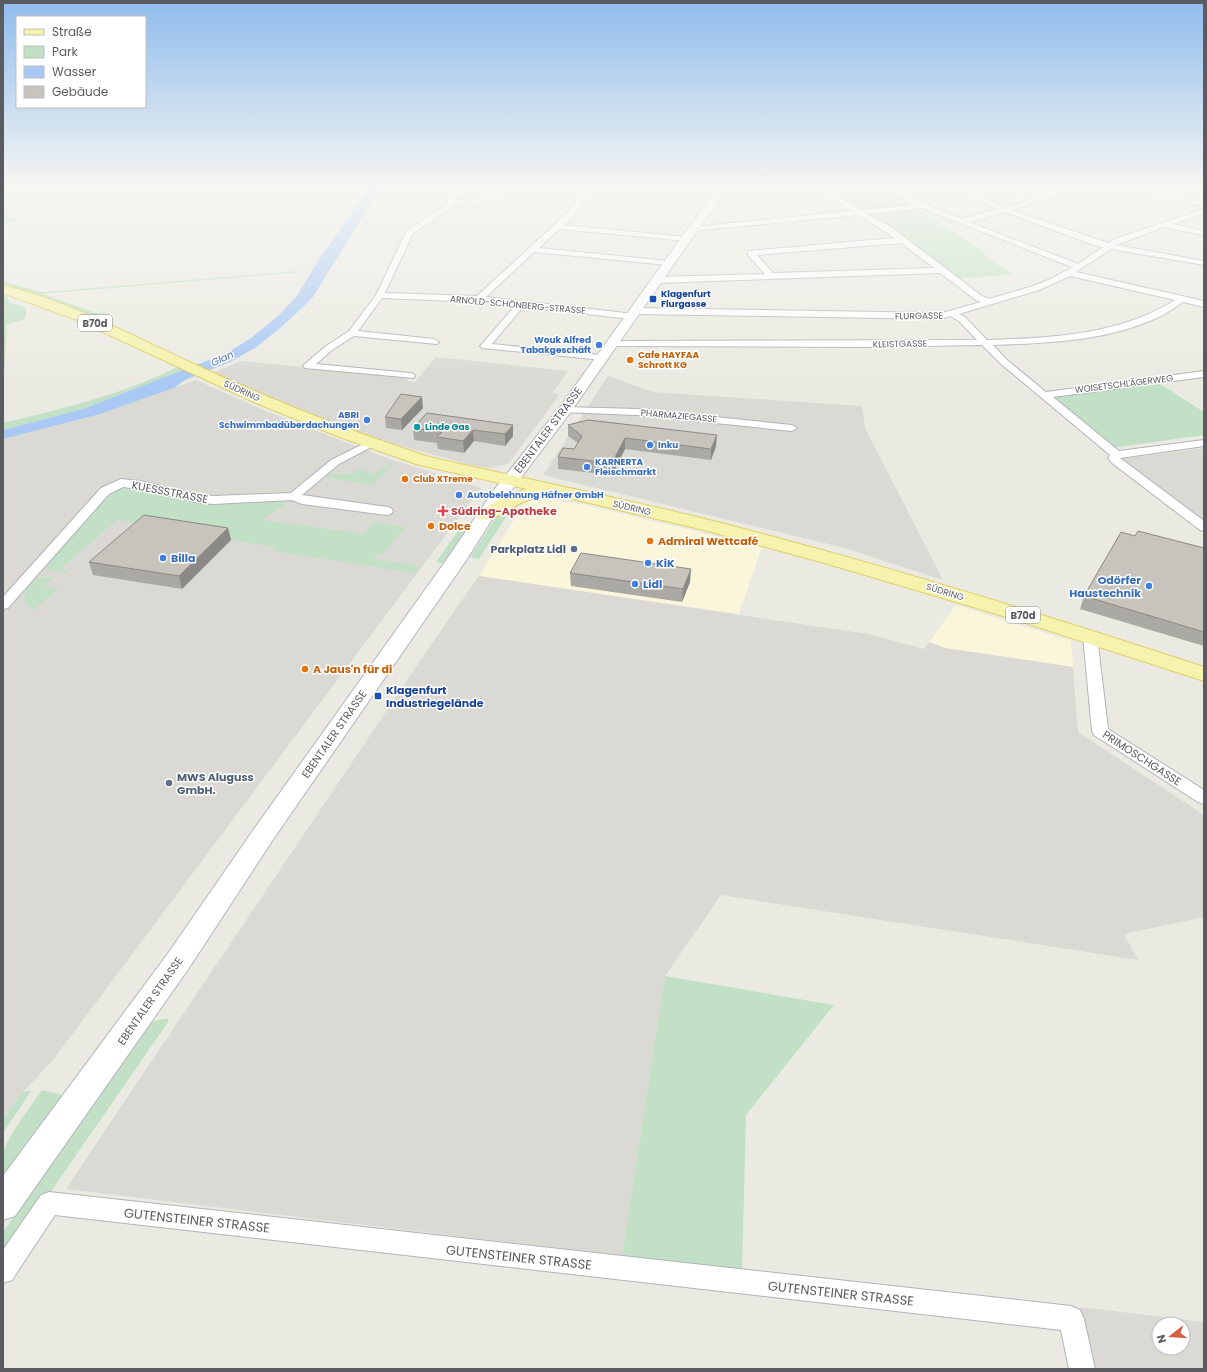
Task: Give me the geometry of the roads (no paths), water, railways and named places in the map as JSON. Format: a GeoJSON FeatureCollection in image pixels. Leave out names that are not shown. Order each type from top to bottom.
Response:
{"type":"FeatureCollection","features":[{"type":"Feature","properties":{"kind":"main road","name":"EBENTALER STRASSE"},"geometry":{"type":"LineString","coordinates":[[3,1204],[179,960],[295,790],[455,562],[485,515],[565,410],[600,358],[676,252]]}},
{"type":"Feature","properties":{"kind":"main road","name":"SÜDRING"},"geometry":{"type":"LineString","coordinates":[[3,289],[51,305],[85,319],[294,414],[371,444],[426,461],[709,526],[786,546],[933,588],[1090,636],[1204,674]]}},
{"type":"Feature","properties":{"kind":"main road"},"geometry":{"type":"LineString","coordinates":[[485,515],[508,502],[527,494],[540,492],[567,493]]}},
{"type":"Feature","properties":{"kind":"street"},"geometry":{"type":"LineString","coordinates":[[400,252],[380,295],[352,333],[329,348],[308,366],[410,376]]}},
{"type":"Feature","properties":{"kind":"street"},"geometry":{"type":"LineString","coordinates":[[479,299],[532,252]]}},
{"type":"Feature","properties":{"kind":"street"},"geometry":{"type":"LineString","coordinates":[[555,252],[668,263]]}},
{"type":"Feature","properties":{"kind":"street"},"geometry":{"type":"LineString","coordinates":[[762,252],[751,253],[771,276]]}},
{"type":"Feature","properties":{"kind":"street"},"geometry":{"type":"LineString","coordinates":[[919,252],[979,298],[989,302]]}},
{"type":"Feature","properties":{"kind":"street"},"geometry":{"type":"LineString","coordinates":[[1041,252],[1079,267]]}},
{"type":"Feature","properties":{"kind":"street","name":"FLURGASSE"},"geometry":{"type":"LineString","coordinates":[[633,313],[942,316],[1036,288],[1069,274],[1099,252]]}},
{"type":"Feature","properties":{"kind":"street"},"geometry":{"type":"LineString","coordinates":[[1141,252],[1204,263]]}},
{"type":"Feature","properties":{"kind":"street"},"geometry":{"type":"LineString","coordinates":[[656,280],[942,270]]}},
{"type":"Feature","properties":{"kind":"street"},"geometry":{"type":"LineString","coordinates":[[1069,274],[1204,304]]}},
{"type":"Feature","properties":{"kind":"street","name":"ARNOLD-SCHÖNBERG-STRASSE"},"geometry":{"type":"LineString","coordinates":[[380,295],[479,299],[633,313]]}},
{"type":"Feature","properties":{"kind":"street","name":"KLEISTGASSE"},"geometry":{"type":"LineString","coordinates":[[611,344],[883,344],[985,342],[1060,337],[1119,328],[1157,315],[1170,309],[1182,299]]}},
{"type":"Feature","properties":{"kind":"street"},"geometry":{"type":"LineString","coordinates":[[521,304],[485,346],[600,358]]}},
{"type":"Feature","properties":{"kind":"street"},"geometry":{"type":"LineString","coordinates":[[952,314],[962,319],[1004,362],[1117,455],[1204,443]]}},
{"type":"Feature","properties":{"kind":"street"},"geometry":{"type":"LineString","coordinates":[[352,333],[434,342]]}},
{"type":"Feature","properties":{"kind":"street","name":"WOISETSCHLÄGERWEG"},"geometry":{"type":"LineString","coordinates":[[1043,394],[1204,374]]}},
{"type":"Feature","properties":{"kind":"street","name":"PHARMAZIEGASSE"},"geometry":{"type":"LineString","coordinates":[[565,410],[637,412],[792,428]]}},
{"type":"Feature","properties":{"kind":"street"},"geometry":{"type":"LineString","coordinates":[[294,496],[335,462],[371,444]]}},
{"type":"Feature","properties":{"kind":"street"},"geometry":{"type":"LineString","coordinates":[[1117,455],[1114,458],[1116,461],[1204,527]]}},
{"type":"Feature","properties":{"kind":"street","name":"KUESSSTRASSE"},"geometry":{"type":"LineString","coordinates":[[3,605],[105,492],[121,483],[140,485],[200,499],[214,500],[294,496],[302,500],[387,511]]}},
{"type":"Feature","properties":{"kind":"street","name":"PRIMOSCHGASSE"},"geometry":{"type":"LineString","coordinates":[[1090,636],[1100,731],[1204,798]]}},
{"type":"Feature","properties":{"kind":"street","name":"GUTENSTEINER STRASSE"},"geometry":{"type":"LineString","coordinates":[[3,1270],[49,1203],[1071,1320],[1082,1369]]}},
{"type":"Feature","properties":{"kind":"water","name":"Glan"},"geometry":{"type":"Polygon","coordinates":[[[324,252],[341,252],[313,297],[302,308],[255,348],[230,362],[185,380],[174,388],[97,415],[3,439],[3,430],[83,409],[227,353],[251,338],[278,316],[297,296],[324,252]]]}},
{"type":"Feature","properties":{"kind":"place","name":"Klagenfurt Flurgasse"},"geometry":{"type":"Point","coordinates":[653,299]}},
{"type":"Feature","properties":{"kind":"place","name":"Wouk Alfred Tabakgeschäft"},"geometry":{"type":"Point","coordinates":[599,345]}},
{"type":"Feature","properties":{"kind":"place","name":"Cafe HAYFAA Schrott KG"},"geometry":{"type":"Point","coordinates":[630,360]}},
{"type":"Feature","properties":{"kind":"place","name":"ABRI Schwimmbadüberdachungen"},"geometry":{"type":"Point","coordinates":[367,420]}},
{"type":"Feature","properties":{"kind":"place","name":"Linde Gas"},"geometry":{"type":"Point","coordinates":[417,427]}},
{"type":"Feature","properties":{"kind":"place","name":"Inku"},"geometry":{"type":"Point","coordinates":[650,445]}},
{"type":"Feature","properties":{"kind":"place","name":"KARNERTA Fleischmarkt"},"geometry":{"type":"Point","coordinates":[587,467]}},
{"type":"Feature","properties":{"kind":"place","name":"Club XTreme"},"geometry":{"type":"Point","coordinates":[405,479]}},
{"type":"Feature","properties":{"kind":"place","name":"Autobelehnung Häfner GmbH"},"geometry":{"type":"Point","coordinates":[459,495]}},
{"type":"Feature","properties":{"kind":"place","name":"Südring-Apotheke"},"geometry":{"type":"Point","coordinates":[443,511]}},
{"type":"Feature","properties":{"kind":"place","name":"Dolce"},"geometry":{"type":"Point","coordinates":[431,526]}},
{"type":"Feature","properties":{"kind":"place","name":"Admiral Wettcafé"},"geometry":{"type":"Point","coordinates":[650,541]}},
{"type":"Feature","properties":{"kind":"place","name":"Parkplatz Lidl"},"geometry":{"type":"Point","coordinates":[574,549]}},
{"type":"Feature","properties":{"kind":"place","name":"Billa"},"geometry":{"type":"Point","coordinates":[163,558]}},
{"type":"Feature","properties":{"kind":"place","name":"KiK"},"geometry":{"type":"Point","coordinates":[648,563]}},
{"type":"Feature","properties":{"kind":"place","name":"Lidl"},"geometry":{"type":"Point","coordinates":[635,584]}},
{"type":"Feature","properties":{"kind":"place","name":"Odörfer Haustechnik"},"geometry":{"type":"Point","coordinates":[1149,586]}},
{"type":"Feature","properties":{"kind":"place","name":"A Jaus'n für di"},"geometry":{"type":"Point","coordinates":[305,669]}},
{"type":"Feature","properties":{"kind":"place","name":"Klagenfurt Industriegelände"},"geometry":{"type":"Point","coordinates":[378,696]}},
{"type":"Feature","properties":{"kind":"place","name":"MWS Aluguss GmbH."},"geometry":{"type":"Point","coordinates":[169,783]}}]}
